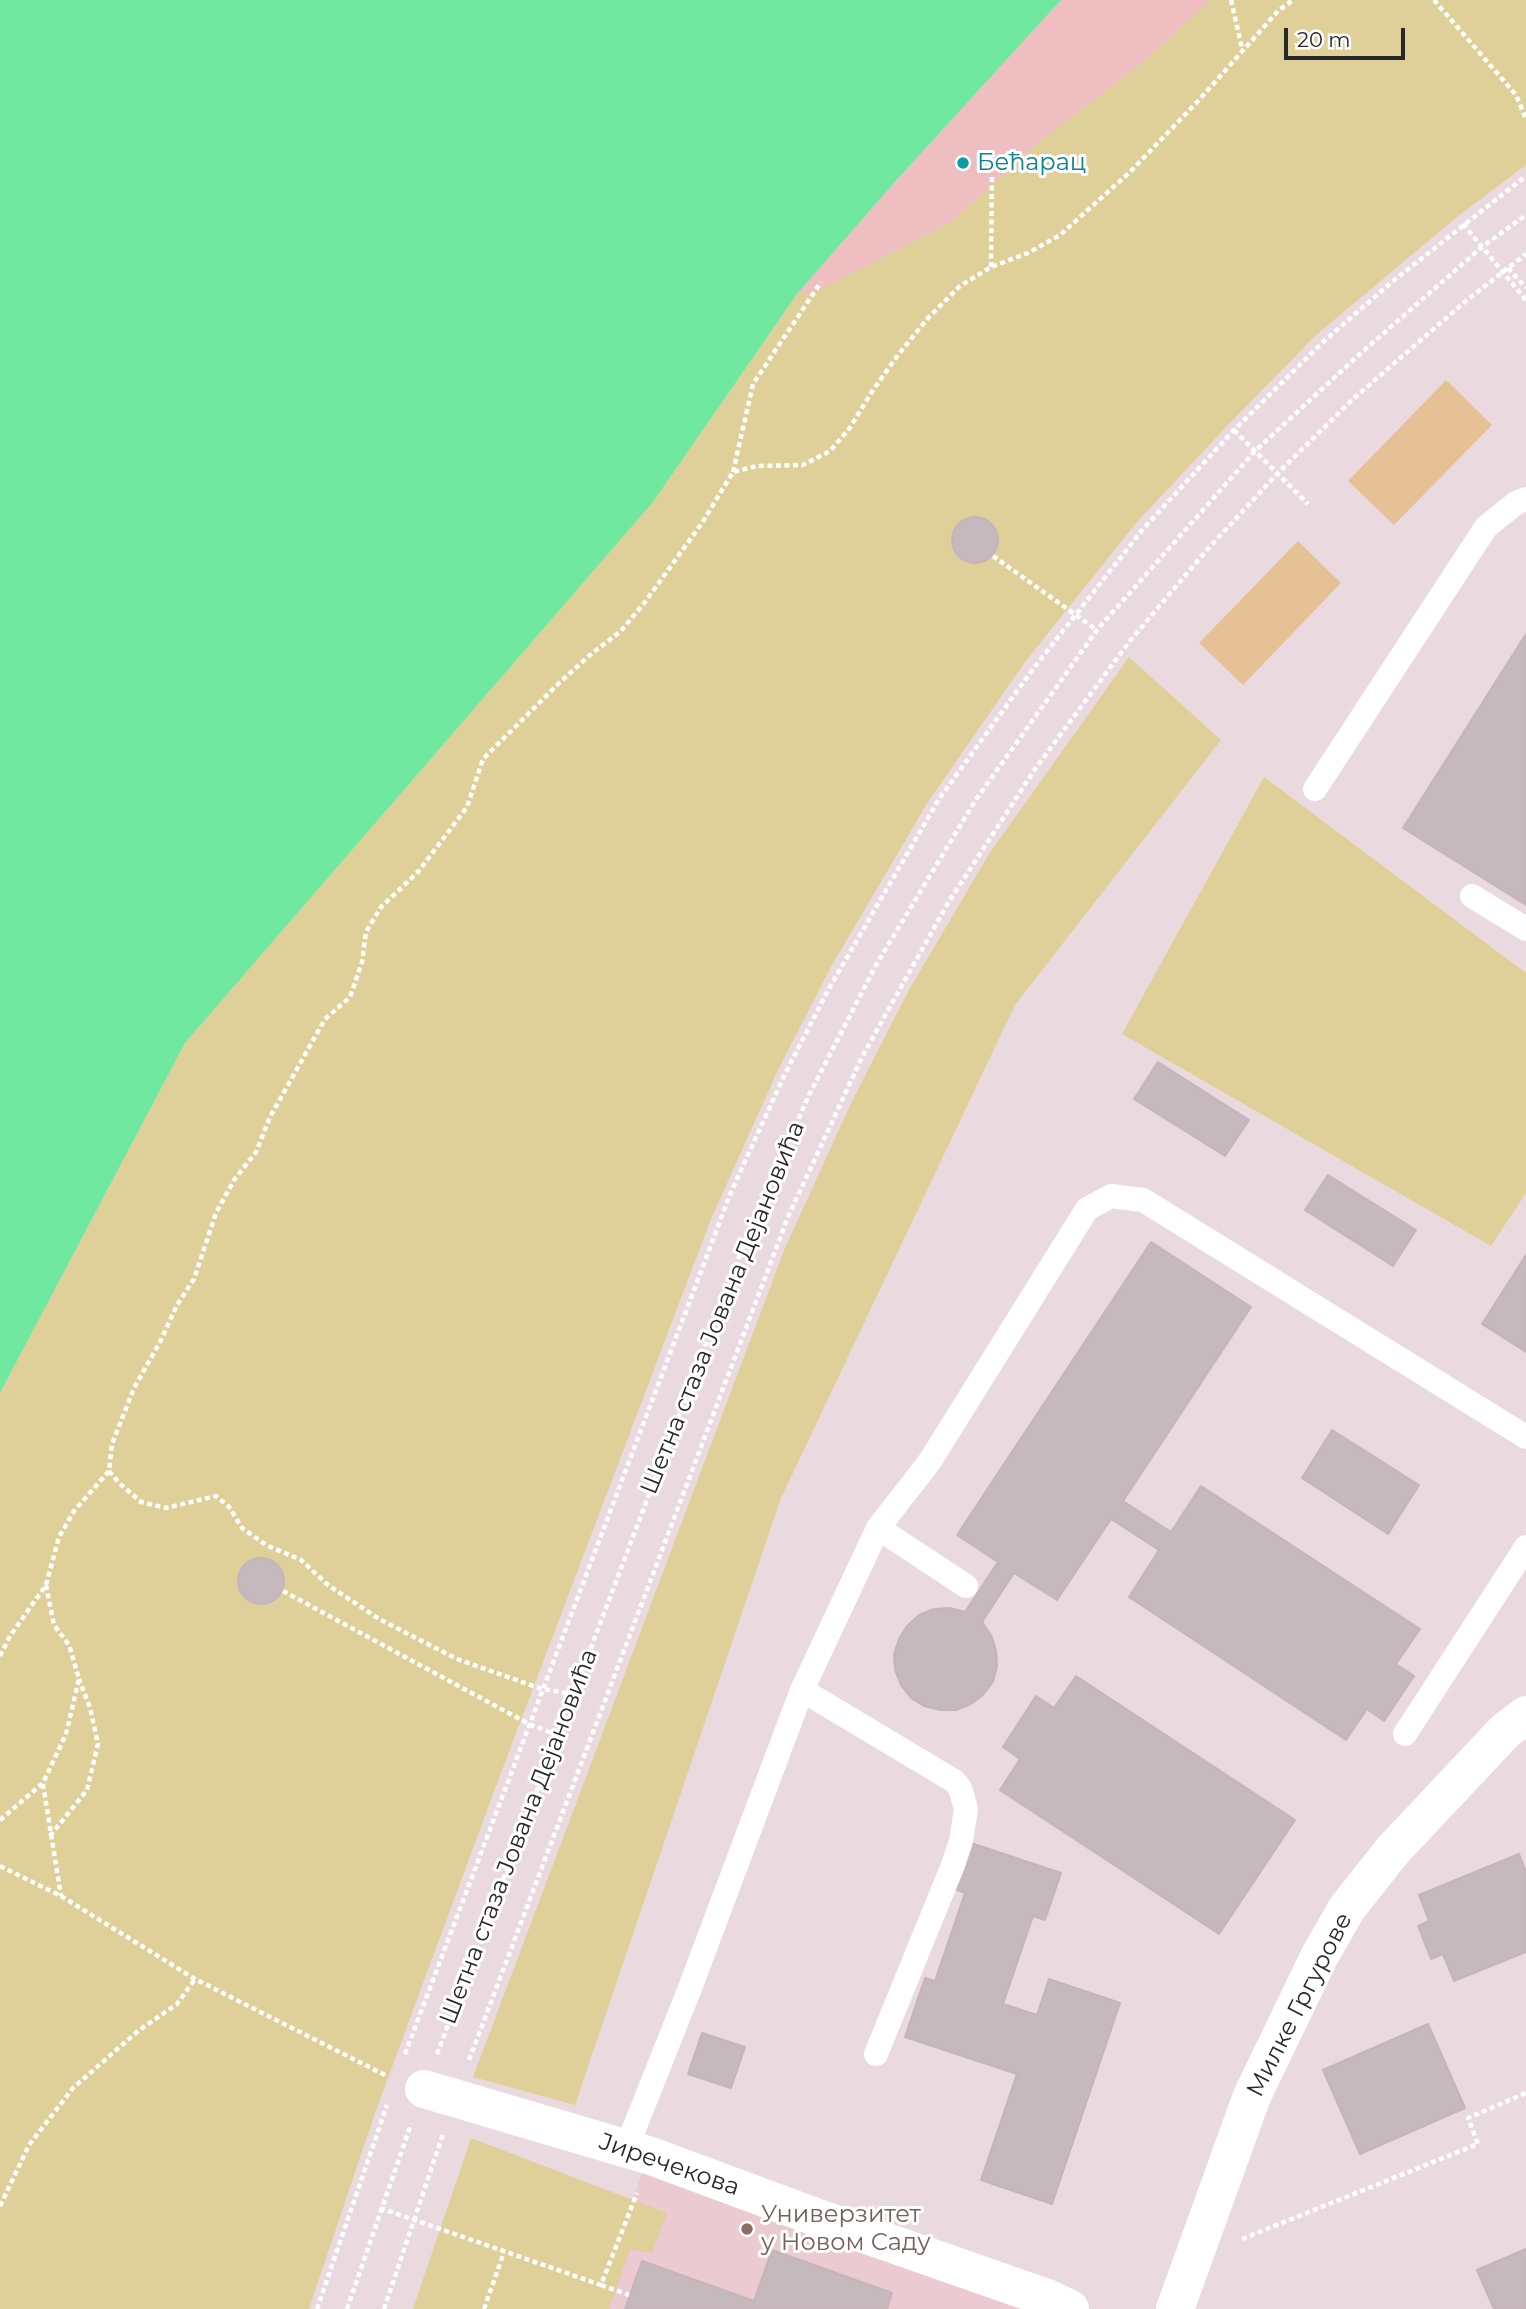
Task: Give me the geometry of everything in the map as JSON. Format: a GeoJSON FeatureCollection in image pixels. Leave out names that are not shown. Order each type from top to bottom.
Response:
{"type":"FeatureCollection","features":[{"type":"Feature","properties":{"kind":"street","name":"Милке Гргурове"},"geometry":{"type":"LineString","coordinates":[[1175,2309],[1252,2096],[1313,1967],[1347,1908],[1393,1850],[1505,1731],[1526,1715]]}},
{"type":"Feature","properties":{"kind":"street","name":"Јиречекова"},"geometry":{"type":"LineString","coordinates":[[416,2090],[639,2153],[1047,2298],[1070,2309]]}},
{"type":"Feature","properties":{"kind":"lane"},"geometry":{"type":"LineString","coordinates":[[1315,789],[1486,527],[1516,503],[1526,499]]}},
{"type":"Feature","properties":{"kind":"lane"},"geometry":{"type":"LineString","coordinates":[[1472,896],[1526,929]]}},
{"type":"Feature","properties":{"kind":"lane"},"geometry":{"type":"LineString","coordinates":[[639,2153],[690,1988],[802,1690],[878,1528],[930,1461],[1087,1209],[1111,1196],[1143,1200],[1526,1437]]}},
{"type":"Feature","properties":{"kind":"lane"},"geometry":{"type":"LineString","coordinates":[[878,1528],[966,1586]]}},
{"type":"Feature","properties":{"kind":"lane"},"geometry":{"type":"LineString","coordinates":[[1405,1734],[1526,1547]]}},
{"type":"Feature","properties":{"kind":"lane"},"geometry":{"type":"LineString","coordinates":[[802,1690],[954,1781],[960,1787],[966,1809],[961,1840],[953,1865],[876,2054]]}},
{"type":"Feature","properties":{"kind":"path"},"geometry":{"type":"LineString","coordinates":[[1231,0],[1243,49]]}},
{"type":"Feature","properties":{"kind":"path"},"geometry":{"type":"LineString","coordinates":[[733,472],[757,466],[803,465],[830,451],[849,429],[873,390],[928,317],[960,286],[991,267],[1028,253],[1069,228],[1167,134],[1278,11],[1293,0]]}},
{"type":"Feature","properties":{"kind":"path"},"geometry":{"type":"LineString","coordinates":[[1434,0],[1516,95],[1526,119]]}},
{"type":"Feature","properties":{"kind":"path"},"geometry":{"type":"LineString","coordinates":[[991,267],[992,174]]}},
{"type":"Feature","properties":{"kind":"path"},"geometry":{"type":"LineString","coordinates":[[405,2054],[731,1192],[784,1076],[828,990],[939,799],[1033,669],[1143,529],[1234,430],[1323,342],[1392,281],[1526,176]]}},
{"type":"Feature","properties":{"kind":"path","name":"Шетна стаза Јована Дејановића"},"geometry":{"type":"LineString","coordinates":[[347,2309],[416,2090],[557,1735],[753,1220],[809,1095],[876,965],[975,801],[1097,630],[1255,451],[1482,247],[1526,215]]}},
{"type":"Feature","properties":{"kind":"path"},"geometry":{"type":"LineString","coordinates":[[1463,224],[1526,300]]}},
{"type":"Feature","properties":{"kind":"path"},"geometry":{"type":"LineString","coordinates":[[317,2309],[416,2090],[788,1217],[863,1055],[948,903],[1035,769],[1129,642],[1205,552],[1277,474],[1353,399],[1466,300],[1526,254]]}},
{"type":"Feature","properties":{"kind":"path"},"geometry":{"type":"LineString","coordinates":[[1508,268],[1526,288]]}},
{"type":"Feature","properties":{"kind":"path"},"geometry":{"type":"LineString","coordinates":[[0,1656],[10,1636],[46,1585],[59,1536],[74,1511],[109,1471],[113,1444],[134,1388],[177,1305],[194,1279],[216,1213],[234,1180],[256,1152],[270,1117],[326,1019],[350,997],[362,962],[366,932],[381,907],[418,872],[467,807],[483,759],[558,684],[621,631],[702,523],[733,472],[753,384],[821,282]]}},
{"type":"Feature","properties":{"kind":"path"},"geometry":{"type":"LineString","coordinates":[[1234,430],[1308,504]]}},
{"type":"Feature","properties":{"kind":"path"},"geometry":{"type":"LineString","coordinates":[[993,556],[1097,630]]}},
{"type":"Feature","properties":{"kind":"path"},"geometry":{"type":"LineString","coordinates":[[109,1471],[141,1502],[166,1508],[216,1496],[229,1507],[242,1528],[266,1545],[301,1559],[328,1585],[379,1619],[457,1659],[542,1689],[572,1694]]}},
{"type":"Feature","properties":{"kind":"path"},"geometry":{"type":"LineString","coordinates":[[46,1585],[54,1625],[69,1645],[90,1708],[98,1744],[88,1790],[50,1836]]}},
{"type":"Feature","properties":{"kind":"path"},"geometry":{"type":"LineString","coordinates":[[283,1591],[529,1724],[557,1735]]}},
{"type":"Feature","properties":{"kind":"path"},"geometry":{"type":"LineString","coordinates":[[0,1819],[43,1783],[66,1734],[79,1679]]}},
{"type":"Feature","properties":{"kind":"path"},"geometry":{"type":"LineString","coordinates":[[43,1783],[61,1896]]}},
{"type":"Feature","properties":{"kind":"path"},"geometry":{"type":"LineString","coordinates":[[0,1866],[61,1896],[195,1979],[416,2090]]}},
{"type":"Feature","properties":{"kind":"path"},"geometry":{"type":"LineString","coordinates":[[0,2206],[29,2145],[73,2088],[138,2031],[177,2004],[195,1979]]}},
{"type":"Feature","properties":{"kind":"path"},"geometry":{"type":"LineString","coordinates":[[384,2309],[414,2219],[416,2090]]}},
{"type":"Feature","properties":{"kind":"path"},"geometry":{"type":"LineString","coordinates":[[1237,2241],[1478,2144],[1468,2118],[1526,2093]]}},
{"type":"Feature","properties":{"kind":"path"},"geometry":{"type":"LineString","coordinates":[[601,2285],[639,2153]]}},
{"type":"Feature","properties":{"kind":"path"},"geometry":{"type":"LineString","coordinates":[[380,2208],[629,2295]]}},
{"type":"Feature","properties":{"kind":"path"},"geometry":{"type":"LineString","coordinates":[[484,2309],[504,2252]]}},
{"type":"Feature","properties":{"kind":"shaded area"},"geometry":{"type":"Polygon","coordinates":[[[0,0],[1061,0],[797,294],[653,502],[185,1043],[0,1393],[0,0]]]}},
{"type":"Feature","properties":{"kind":"shaded area"},"geometry":{"type":"Polygon","coordinates":[[[1210,0],[1526,0],[1526,165],[1457,217],[1315,336],[1136,523],[1025,662],[928,802],[832,965],[778,1070],[711,1219],[375,2113],[309,2309],[0,2309],[0,1393],[185,1043],[653,502],[797,294],[815,292],[951,222],[1038,143],[1149,57],[1210,0]]]}},
{"type":"Feature","properties":{"kind":"shaded area"},"geometry":{"type":"Polygon","coordinates":[[[1446,380],[1492,425],[1394,525],[1348,481],[1446,380]]]}},
{"type":"Feature","properties":{"kind":"shaded area"},"geometry":{"type":"Polygon","coordinates":[[[1298,541],[1341,583],[1243,685],[1199,643],[1298,541]]]}},
{"type":"Feature","properties":{"kind":"shaded area"},"geometry":{"type":"Polygon","coordinates":[[[1129,657],[1221,740],[1015,1005],[781,1498],[575,2105],[473,2077],[785,1248],[854,1097],[909,990],[989,854],[1129,657]]]}},
{"type":"Feature","properties":{"kind":"shaded area"},"geometry":{"type":"Polygon","coordinates":[[[1264,777],[1526,973],[1526,1193],[1491,1246],[1122,1034],[1264,777]]]}},
{"type":"Feature","properties":{"kind":"shaded area"},"geometry":{"type":"Polygon","coordinates":[[[471,2138],[667,2213],[652,2253],[630,2249],[609,2309],[413,2309],[471,2138]]]}},
{"type":"Feature","properties":{"kind":"shaded area","name":"Универзитет у Новом Саду"},"geometry":{"type":"Polygon","coordinates":[[[650,2149],[1090,2309],[596,2309],[650,2149]]]}},
{"type":"Feature","properties":{"kind":"sand","name":"Бећарац"},"geometry":{"type":"Polygon","coordinates":[[[1061,0],[1210,0],[1149,57],[1038,143],[951,222],[815,292],[797,294],[893,184],[1061,0]]]}},
{"type":"Feature","properties":{"kind":"building"},"geometry":{"type":"Polygon","coordinates":[[[975,517],[991,524],[998,540],[991,556],[975,563],[959,556],[952,540],[959,524],[975,517]]]}},
{"type":"Feature","properties":{"kind":"building"},"geometry":{"type":"Polygon","coordinates":[[[1526,634],[1526,905],[1403,828],[1526,634]]]}},
{"type":"Feature","properties":{"kind":"building"},"geometry":{"type":"Polygon","coordinates":[[[1158,1062],[1249,1120],[1225,1156],[1134,1099],[1158,1062]]]}},
{"type":"Feature","properties":{"kind":"building"},"geometry":{"type":"Polygon","coordinates":[[[1328,1175],[1416,1230],[1393,1266],[1305,1210],[1328,1175]]]}},
{"type":"Feature","properties":{"kind":"building"},"geometry":{"type":"Polygon","coordinates":[[[1151,1242],[1251,1307],[1123,1501],[1171,1532],[1201,1486],[1420,1629],[1396,1664],[1414,1676],[1384,1721],[1367,1709],[1346,1740],[1129,1597],[1159,1550],[1111,1519],[1057,1600],[1014,1573],[982,1622],[991,1635],[997,1666],[993,1682],[983,1695],[971,1704],[956,1710],[924,1706],[911,1698],[901,1685],[895,1670],[894,1654],[907,1626],[919,1615],[934,1609],[950,1608],[965,1612],[998,1562],[957,1535],[1151,1242]]]}},
{"type":"Feature","properties":{"kind":"building"},"geometry":{"type":"Polygon","coordinates":[[[1526,1255],[1526,1352],[1482,1324],[1526,1255]]]}},
{"type":"Feature","properties":{"kind":"building"},"geometry":{"type":"Polygon","coordinates":[[[1332,1430],[1419,1485],[1388,1534],[1302,1478],[1332,1430]]]}},
{"type":"Feature","properties":{"kind":"building"},"geometry":{"type":"Polygon","coordinates":[[[261,1558],[278,1564],[284,1581],[278,1598],[261,1604],[244,1598],[238,1581],[244,1564],[261,1558]]]}},
{"type":"Feature","properties":{"kind":"building"},"geometry":{"type":"Polygon","coordinates":[[[1076,1676],[1295,1820],[1219,1934],[1000,1790],[1020,1759],[1003,1747],[1036,1696],[1054,1708],[1076,1676]]]}},
{"type":"Feature","properties":{"kind":"building"},"geometry":{"type":"Polygon","coordinates":[[[971,1843],[1061,1873],[1045,1920],[1033,1916],[1003,2004],[1037,2015],[1049,1979],[1120,2003],[1052,2204],[981,2180],[1017,2074],[905,2037],[925,1978],[935,1981],[965,1893],[955,1889],[971,1843]]]}},
{"type":"Feature","properties":{"kind":"building"},"geometry":{"type":"Polygon","coordinates":[[[1519,1854],[1526,1872],[1526,1952],[1454,1981],[1443,1954],[1431,1959],[1418,1926],[1429,1921],[1419,1895],[1519,1854]]]}},
{"type":"Feature","properties":{"kind":"building"},"geometry":{"type":"Polygon","coordinates":[[[1428,2024],[1465,2108],[1360,2154],[1323,2070],[1428,2024]]]}},
{"type":"Feature","properties":{"kind":"building"},"geometry":{"type":"Polygon","coordinates":[[[702,2033],[745,2047],[731,2088],[688,2074],[702,2033]]]}},
{"type":"Feature","properties":{"kind":"building"},"geometry":{"type":"Polygon","coordinates":[[[1526,2249],[1526,2309],[1494,2309],[1477,2270],[1526,2249]]]}},
{"type":"Feature","properties":{"kind":"building"},"geometry":{"type":"Polygon","coordinates":[[[772,2250],[892,2293],[887,2309],[625,2309],[642,2261],[754,2301],[772,2250]]]}},
{"type":"Feature","properties":{"kind":"place","name":"Бећарац"},"geometry":{"type":"Point","coordinates":[963,163]}},
{"type":"Feature","properties":{"kind":"place","name":"Универзитет у Новом Саду"},"geometry":{"type":"Point","coordinates":[747,2229]}}]}
